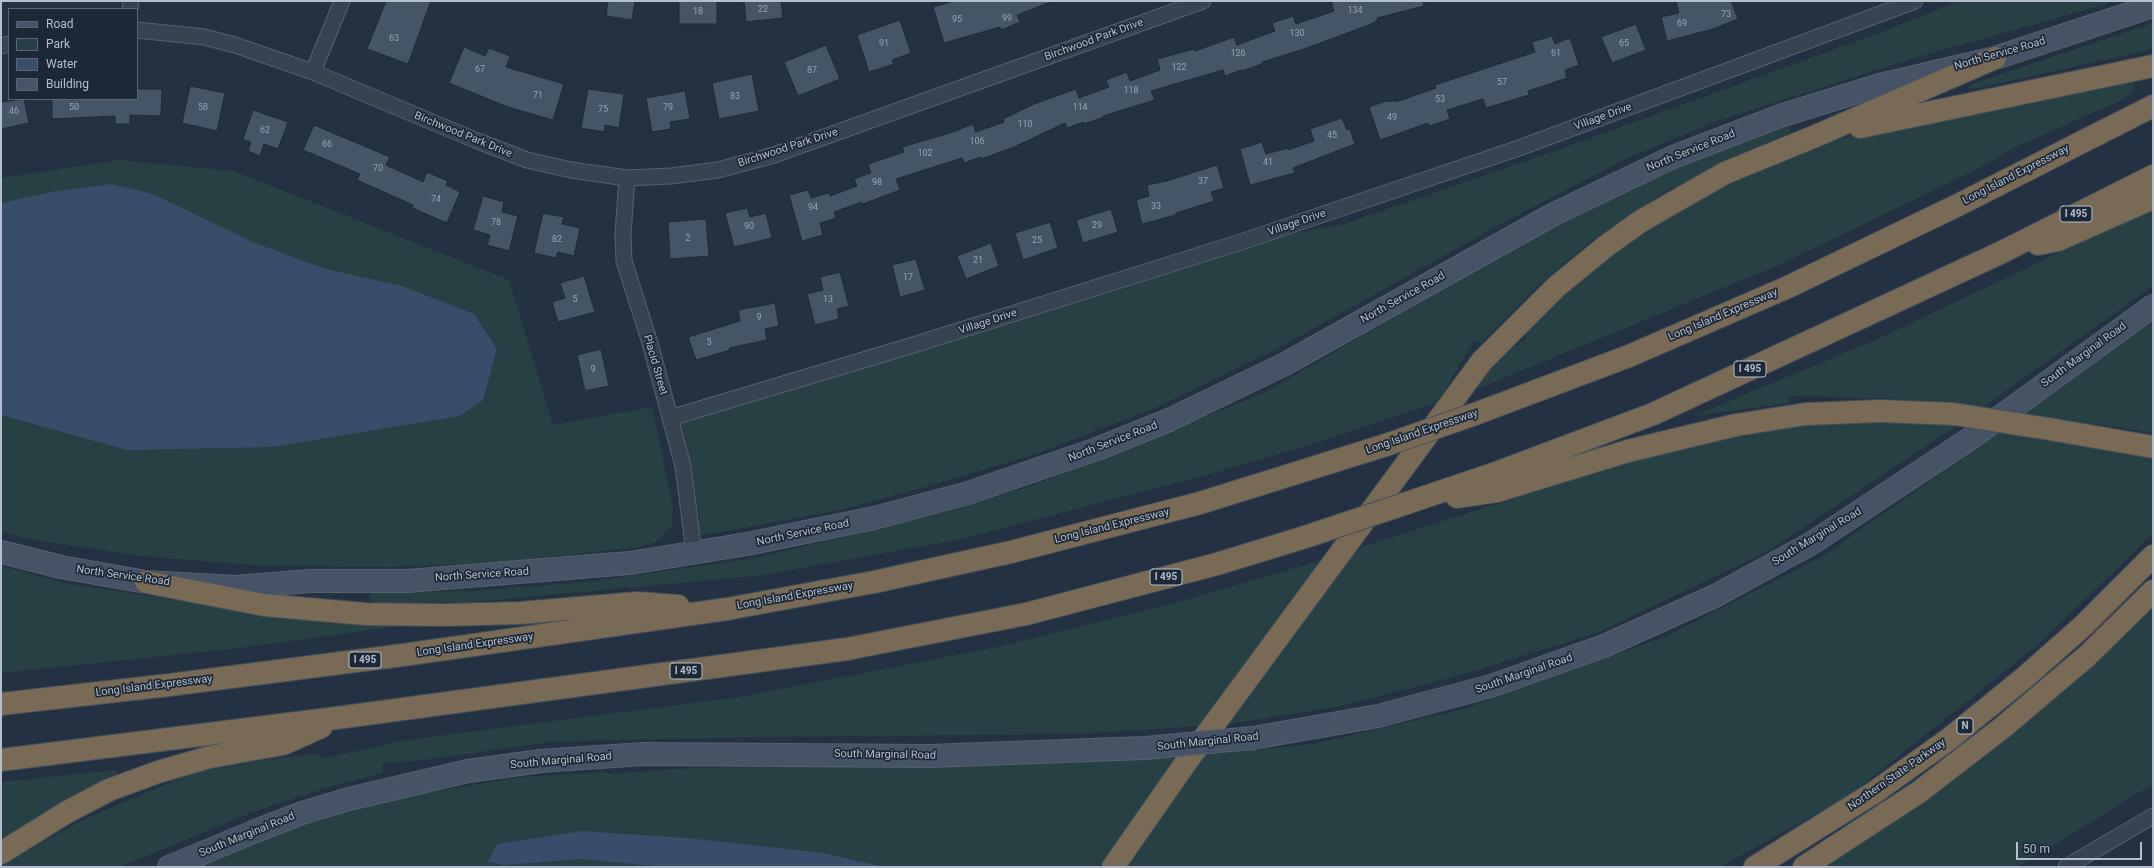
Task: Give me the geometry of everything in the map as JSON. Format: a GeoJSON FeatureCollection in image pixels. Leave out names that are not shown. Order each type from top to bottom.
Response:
{"type":"FeatureCollection","features":[{"type":"Feature","properties":{"kind":"highway"},"geometry":{"type":"LineString","coordinates":[[1113,867],[1187,761],[1482,361],[1556,287],[1641,221],[1725,173],[1818,135],[1996,58]]}},
{"type":"Feature","properties":{"kind":"highway"},"geometry":{"type":"LineString","coordinates":[[1818,135],[2153,66]]}},
{"type":"Feature","properties":{"kind":"highway","name":"Long Island Expressway"},"geometry":{"type":"LineString","coordinates":[[1,704],[169,685],[395,656],[727,609],[874,582],[1011,552],[1200,503],[1386,445],[1475,414],[1629,356],[1788,287],[1956,206],[2153,106]]}},
{"type":"Feature","properties":{"kind":"highway","name":"I 495"},"geometry":{"type":"LineString","coordinates":[[1,760],[344,717],[847,649],[1026,614],[1217,564],[1404,504],[1497,482],[1653,414],[2000,253],[2153,176]]}},
{"type":"Feature","properties":{"kind":"highway"},"geometry":{"type":"LineString","coordinates":[[2000,253],[2058,240],[2153,198]]}},
{"type":"Feature","properties":{"kind":"highway"},"geometry":{"type":"LineString","coordinates":[[1497,482],[1736,425],[1806,414],[1880,411],[1954,414],[2153,447]]}},
{"type":"Feature","properties":{"kind":"highway","name":"Northern State Parkway"},"geometry":{"type":"LineString","coordinates":[[1755,867],[1876,792],[1949,739],[2024,678],[2084,625],[2153,556]]}},
{"type":"Feature","properties":{"kind":"highway"},"geometry":{"type":"LineString","coordinates":[[146,582],[264,605],[365,614],[443,615],[513,613],[637,603],[727,609]]}},
{"type":"Feature","properties":{"kind":"highway","name":"N"},"geometry":{"type":"LineString","coordinates":[[1804,867],[1918,792],[2002,728],[2087,656],[2153,591]]}},
{"type":"Feature","properties":{"kind":"highway"},"geometry":{"type":"LineString","coordinates":[[1,853],[67,812],[110,790],[158,772],[210,757],[283,744],[344,717]]}},
{"type":"Feature","properties":{"kind":"main road","name":"North Service Road"},"geometry":{"type":"LineString","coordinates":[[1,552],[61,567],[146,582],[235,587],[310,581],[407,581],[630,563],[694,553],[874,518],[968,493],[1097,449],[1169,420],[1285,364],[1554,214],[1673,157],[1783,115],[1880,85],[1996,58],[2153,6]]}},
{"type":"Feature","properties":{"kind":"main road","name":"South Marginal Road"},"geometry":{"type":"LineString","coordinates":[[169,867],[260,829],[348,799],[468,771],[542,761],[643,754],[930,756],[1144,748],[1253,738],[1378,716],[1491,686],[1604,646],[1715,596],[1812,543],[1964,442],[2153,306]]}},
{"type":"Feature","properties":{"kind":"street"},"geometry":{"type":"LineString","coordinates":[[312,72],[342,1]]}},
{"type":"Feature","properties":{"kind":"street","name":"Birchwood Park Drive"},"geometry":{"type":"LineString","coordinates":[[138,30],[212,39],[284,61],[468,138],[527,160],[571,170],[627,178],[671,176],[718,170],[774,155],[1185,4],[1203,1]]}},
{"type":"Feature","properties":{"kind":"street","name":"Village Drive"},"geometry":{"type":"LineString","coordinates":[[670,418],[910,346],[1241,242],[1519,148],[1915,1]]}},
{"type":"Feature","properties":{"kind":"street","name":"Placid Street"},"geometry":{"type":"LineString","coordinates":[[627,178],[623,234],[624,262],[683,466],[694,553]]}},
{"type":"Feature","properties":{"kind":"street"},"geometry":{"type":"LineString","coordinates":[[2066,867],[2153,816]]}},
{"type":"Feature","properties":{"kind":"green space"},"geometry":{"type":"Polygon","coordinates":[[[1960,1],[2117,1],[1911,59],[1720,120],[1632,156],[1512,218],[1275,350],[1157,407],[1036,454],[922,488],[840,510],[689,538],[700,519],[670,418],[1241,242],[1341,225],[1555,151],[1879,33],[1960,1]]]}},
{"type":"Feature","properties":{"kind":"green space"},"geometry":{"type":"Polygon","coordinates":[[[2153,23],[2153,49],[1974,89],[1968,88],[1975,83],[2153,23]]]}},
{"type":"Feature","properties":{"kind":"green space"},"geometry":{"type":"Polygon","coordinates":[[[2122,81],[2135,83],[2132,93],[2122,100],[2020,145],[1977,169],[1784,263],[1472,391],[1503,355],[1525,339],[1530,320],[1589,270],[1681,205],[1776,160],[1853,135],[2122,81]]]}},
{"type":"Feature","properties":{"kind":"green space"},"geometry":{"type":"Polygon","coordinates":[[[1790,126],[1790,133],[1664,192],[1591,241],[1533,290],[1480,344],[1474,340],[1438,402],[1306,446],[1207,475],[957,540],[757,576],[473,602],[376,602],[370,600],[371,594],[374,593],[468,591],[587,582],[756,558],[956,509],[1037,484],[1264,393],[1398,315],[1576,215],[1658,175],[1790,126]]]}},
{"type":"Feature","properties":{"kind":"green space"},"geometry":{"type":"Polygon","coordinates":[[[119,160],[234,171],[509,280],[553,425],[652,407],[673,508],[672,525],[658,541],[639,547],[503,562],[392,567],[266,566],[140,556],[28,539],[1,532],[1,178],[119,160]]]}},
{"type":"Feature","properties":{"kind":"green space"},"geometry":{"type":"Polygon","coordinates":[[[2153,210],[2153,286],[1983,407],[1900,399],[1789,396],[1790,403],[1693,416],[1880,338],[2079,243],[2153,210]]]}},
{"type":"Feature","properties":{"kind":"green space"},"geometry":{"type":"Polygon","coordinates":[[[2153,319],[2153,433],[2019,413],[2153,319]]]}},
{"type":"Feature","properties":{"kind":"green space"},"geometry":{"type":"Polygon","coordinates":[[[1872,418],[1958,425],[1768,551],[1599,632],[1468,673],[1337,707],[1227,724],[1351,550],[1645,457],[1759,431],[1872,418]]]}},
{"type":"Feature","properties":{"kind":"green space"},"geometry":{"type":"Polygon","coordinates":[[[2001,431],[2153,456],[2153,534],[2033,649],[1850,795],[1720,867],[1124,867],[1204,755],[1313,744],[1464,709],[1667,636],[1823,556],[2001,431]]]}},
{"type":"Feature","properties":{"kind":"green space"},"geometry":{"type":"Polygon","coordinates":[[[1322,560],[1200,726],[1079,734],[751,737],[551,742],[416,761],[382,763],[383,773],[326,788],[253,812],[120,867],[1,867],[1,865],[87,818],[195,772],[270,759],[321,753],[320,759],[406,740],[739,697],[992,648],[1182,601],[1322,560]]]}},
{"type":"Feature","properties":{"kind":"green space"},"geometry":{"type":"Polygon","coordinates":[[[1,566],[69,584],[253,612],[407,625],[232,649],[1,673],[1,566]]]}},
{"type":"Feature","properties":{"kind":"green space"},"geometry":{"type":"Polygon","coordinates":[[[2153,606],[2153,784],[2018,867],[1819,867],[1882,826],[2020,728],[2153,606]]]}},
{"type":"Feature","properties":{"kind":"green space"},"geometry":{"type":"Polygon","coordinates":[[[1179,758],[1101,867],[199,867],[293,828],[398,798],[519,777],[603,772],[612,774],[670,769],[1179,758]]]}},
{"type":"Feature","properties":{"kind":"green space"},"geometry":{"type":"Polygon","coordinates":[[[116,770],[118,774],[1,841],[1,782],[116,770]]]}},
{"type":"Feature","properties":{"kind":"water"},"geometry":{"type":"Polygon","coordinates":[[[111,184],[153,194],[255,243],[326,269],[402,286],[474,314],[497,349],[483,400],[460,416],[273,447],[127,450],[1,415],[1,203],[51,192],[111,184]]]}},
{"type":"Feature","properties":{"kind":"water"},"geometry":{"type":"Polygon","coordinates":[[[582,831],[687,838],[823,853],[885,867],[664,867],[581,859],[505,865],[488,862],[497,844],[582,831]]]}},
{"type":"Feature","properties":{"kind":"building"},"geometry":{"type":"Polygon","coordinates":[[[386,1],[431,1],[408,64],[367,49],[386,1]]]}},
{"type":"Feature","properties":{"kind":"building"},"geometry":{"type":"Polygon","coordinates":[[[608,1],[635,1],[632,20],[606,16],[608,1]]]}},
{"type":"Feature","properties":{"kind":"building"},"geometry":{"type":"Polygon","coordinates":[[[679,1],[717,1],[717,24],[679,24],[679,1]]]}},
{"type":"Feature","properties":{"kind":"building"},"geometry":{"type":"Polygon","coordinates":[[[744,1],[781,1],[783,18],[746,22],[744,1]]]}},
{"type":"Feature","properties":{"kind":"building"},"geometry":{"type":"Polygon","coordinates":[[[954,1],[1051,2],[1017,15],[1020,22],[1001,30],[1000,27],[944,43],[933,7],[954,1]]]}},
{"type":"Feature","properties":{"kind":"building"},"geometry":{"type":"Polygon","coordinates":[[[1331,1],[1423,1],[1424,6],[1377,18],[1378,20],[1369,25],[1301,50],[1262,62],[1262,64],[1242,71],[1241,70],[1225,76],[1223,70],[1151,91],[1155,100],[1103,116],[1104,117],[1084,124],[1083,122],[1067,128],[1065,123],[1014,147],[981,159],[981,157],[964,163],[962,158],[896,179],[900,190],[863,204],[862,202],[834,212],[836,218],[820,223],[823,235],[802,241],[789,195],[808,190],[811,198],[829,193],[830,196],[857,186],[854,179],[871,173],[868,164],[904,152],[902,147],[953,132],[973,124],[976,132],[1004,122],[1003,119],[1034,104],[1076,89],[1079,98],[1109,87],[1106,80],[1127,72],[1130,81],[1160,70],[1157,59],[1194,49],[1195,51],[1234,37],[1237,45],[1275,31],[1272,23],[1293,16],[1296,24],[1334,11],[1331,1]]]}},
{"type":"Feature","properties":{"kind":"building"},"geometry":{"type":"Polygon","coordinates":[[[1676,1],[1731,1],[1738,19],[1713,29],[1667,41],[1661,17],[1679,13],[1676,1]]]}},
{"type":"Feature","properties":{"kind":"building"},"geometry":{"type":"Polygon","coordinates":[[[900,20],[911,53],[892,60],[894,64],[869,72],[857,35],[900,20]]]}},
{"type":"Feature","properties":{"kind":"building"},"geometry":{"type":"Polygon","coordinates":[[[1636,24],[1646,50],[1612,63],[1601,37],[1636,24]]]}},
{"type":"Feature","properties":{"kind":"building"},"geometry":{"type":"Polygon","coordinates":[[[1552,36],[1555,44],[1570,38],[1579,65],[1565,70],[1567,78],[1528,91],[1529,95],[1486,108],[1483,99],[1447,110],[1450,119],[1429,126],[1428,123],[1380,140],[1369,107],[1389,100],[1389,102],[1395,100],[1396,102],[1436,88],[1435,85],[1535,52],[1532,42],[1552,36]]]}},
{"type":"Feature","properties":{"kind":"building"},"geometry":{"type":"Polygon","coordinates":[[[826,45],[840,79],[798,96],[784,62],[826,45]]]}},
{"type":"Feature","properties":{"kind":"building"},"geometry":{"type":"Polygon","coordinates":[[[464,47],[485,56],[489,48],[510,56],[506,67],[564,84],[553,120],[508,107],[449,83],[464,47]]]}},
{"type":"Feature","properties":{"kind":"building"},"geometry":{"type":"Polygon","coordinates":[[[752,74],[759,111],[719,119],[712,83],[752,74]]]}},
{"type":"Feature","properties":{"kind":"building"},"geometry":{"type":"Polygon","coordinates":[[[190,86],[225,93],[217,131],[182,123],[190,86]]]}},
{"type":"Feature","properties":{"kind":"building"},"geometry":{"type":"Polygon","coordinates":[[[138,89],[162,89],[161,116],[130,115],[130,124],[115,124],[115,116],[52,119],[52,100],[138,100],[138,89]]]}},
{"type":"Feature","properties":{"kind":"building"},"geometry":{"type":"Polygon","coordinates":[[[588,89],[624,94],[619,128],[605,125],[604,132],[581,128],[588,89]]]}},
{"type":"Feature","properties":{"kind":"building"},"geometry":{"type":"Polygon","coordinates":[[[685,91],[690,119],[670,122],[671,129],[652,132],[646,98],[685,91]]]}},
{"type":"Feature","properties":{"kind":"building"},"geometry":{"type":"Polygon","coordinates":[[[24,100],[29,123],[1,129],[1,102],[24,100]]]}},
{"type":"Feature","properties":{"kind":"building"},"geometry":{"type":"Polygon","coordinates":[[[253,110],[288,122],[278,149],[264,144],[260,156],[248,151],[251,142],[243,139],[253,110]]]}},
{"type":"Feature","properties":{"kind":"building"},"geometry":{"type":"Polygon","coordinates":[[[1342,118],[1347,130],[1350,129],[1355,144],[1293,168],[1295,173],[1250,185],[1240,149],[1262,142],[1266,154],[1288,148],[1288,150],[1314,141],[1310,129],[1342,118]]]}},
{"type":"Feature","properties":{"kind":"building"},"geometry":{"type":"Polygon","coordinates":[[[314,125],[390,157],[386,165],[423,182],[427,172],[448,181],[446,185],[460,192],[447,223],[412,208],[413,205],[357,180],[360,174],[303,150],[314,125]]]}},
{"type":"Feature","properties":{"kind":"building"},"geometry":{"type":"Polygon","coordinates":[[[1217,165],[1224,188],[1211,192],[1214,201],[1176,213],[1176,215],[1142,224],[1136,200],[1149,196],[1147,185],[1167,181],[1217,165]]]}},
{"type":"Feature","properties":{"kind":"building"},"geometry":{"type":"Polygon","coordinates":[[[483,196],[504,202],[502,212],[518,216],[509,251],[487,245],[490,235],[473,230],[483,196]]]}},
{"type":"Feature","properties":{"kind":"building"},"geometry":{"type":"Polygon","coordinates":[[[747,208],[750,217],[766,213],[772,238],[734,247],[725,213],[747,208]]]}},
{"type":"Feature","properties":{"kind":"building"},"geometry":{"type":"Polygon","coordinates":[[[1111,209],[1118,232],[1083,243],[1076,220],[1111,209]]]}},
{"type":"Feature","properties":{"kind":"building"},"geometry":{"type":"Polygon","coordinates":[[[543,213],[564,217],[562,224],[580,228],[574,256],[558,252],[556,258],[534,253],[543,213]]]}},
{"type":"Feature","properties":{"kind":"building"},"geometry":{"type":"Polygon","coordinates":[[[706,219],[709,256],[670,259],[668,222],[706,219]]]}},
{"type":"Feature","properties":{"kind":"building"},"geometry":{"type":"Polygon","coordinates":[[[1050,222],[1058,248],[1023,260],[1015,233],[1050,222]]]}},
{"type":"Feature","properties":{"kind":"building"},"geometry":{"type":"Polygon","coordinates":[[[991,243],[999,266],[966,279],[957,256],[991,243]]]}},
{"type":"Feature","properties":{"kind":"building"},"geometry":{"type":"Polygon","coordinates":[[[916,259],[925,290],[900,297],[892,265],[916,259]]]}},
{"type":"Feature","properties":{"kind":"building"},"geometry":{"type":"Polygon","coordinates":[[[840,272],[849,306],[837,309],[839,319],[815,325],[807,294],[823,290],[820,277],[840,272]]]}},
{"type":"Feature","properties":{"kind":"building"},"geometry":{"type":"Polygon","coordinates":[[[584,276],[595,312],[558,322],[552,302],[565,298],[560,283],[584,276]]]}},
{"type":"Feature","properties":{"kind":"building"},"geometry":{"type":"Polygon","coordinates":[[[775,303],[779,326],[765,329],[767,340],[729,348],[730,350],[696,360],[688,337],[740,321],[738,310],[775,303]]]}},
{"type":"Feature","properties":{"kind":"building"},"geometry":{"type":"Polygon","coordinates":[[[601,349],[609,386],[585,391],[577,355],[601,349]]]}}]}
